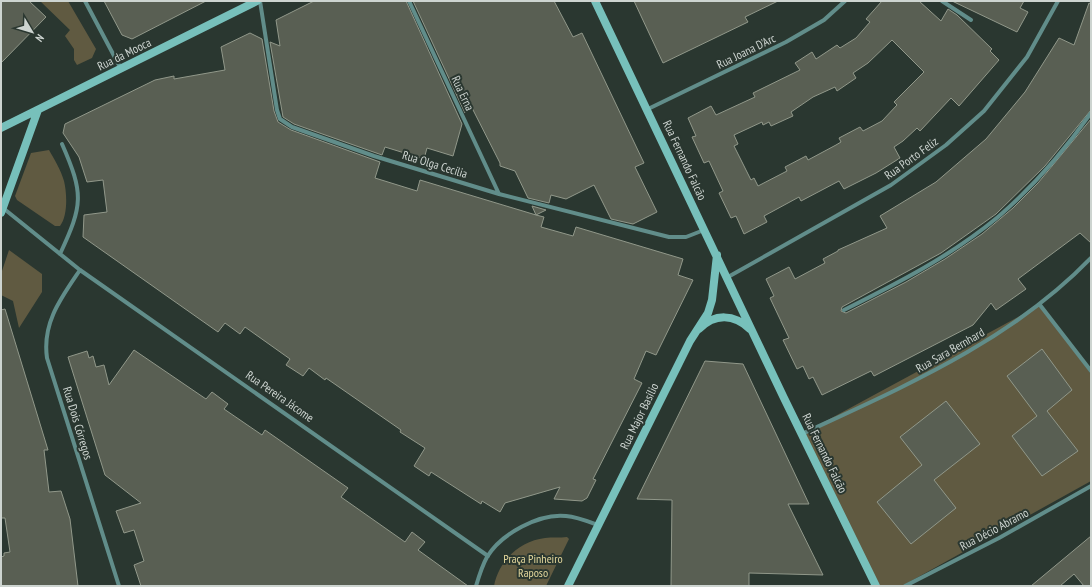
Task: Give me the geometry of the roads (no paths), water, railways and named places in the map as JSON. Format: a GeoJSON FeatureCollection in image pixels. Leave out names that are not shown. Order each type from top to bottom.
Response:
{"type":"FeatureCollection","features":[{"type":"Feature","properties":{"kind":"main road","name":"Rua da Mooca"},"geometry":{"type":"LineString","coordinates":[[1,128],[257,1]]}},
{"type":"Feature","properties":{"kind":"main road","name":"Rua Fernando Falcão"},"geometry":{"type":"LineString","coordinates":[[595,1],[876,586]]}},
{"type":"Feature","properties":{"kind":"main road"},"geometry":{"type":"LineString","coordinates":[[2,209],[38,110]]}},
{"type":"Feature","properties":{"kind":"main road","name":"Rua Major Basílio"},"geometry":{"type":"LineString","coordinates":[[568,586],[690,341],[708,313],[712,300],[717,254]]}},
{"type":"Feature","properties":{"kind":"main road","name":"Rua Fernando Falcão"},"geometry":{"type":"LineString","coordinates":[[690,341],[706,324],[728,317],[740,320],[753,331]]}},
{"type":"Feature","properties":{"kind":"street"},"geometry":{"type":"LineString","coordinates":[[85,1],[121,69]]}},
{"type":"Feature","properties":{"kind":"street","name":"Rua Olga Cecília"},"geometry":{"type":"LineString","coordinates":[[260,1],[275,102],[280,119],[292,127],[374,156],[499,194],[669,237],[686,237],[705,230]]}},
{"type":"Feature","properties":{"kind":"street","name":"Rua Erna"},"geometry":{"type":"LineString","coordinates":[[409,1],[499,194]]}},
{"type":"Feature","properties":{"kind":"street","name":"Rua Joana D'Arc"},"geometry":{"type":"LineString","coordinates":[[648,110],[786,42],[824,20],[845,1]]}},
{"type":"Feature","properties":{"kind":"street"},"geometry":{"type":"LineString","coordinates":[[942,1],[972,20]]}},
{"type":"Feature","properties":{"kind":"street","name":"Rua Porto Feliz"},"geometry":{"type":"LineString","coordinates":[[728,277],[891,185],[946,146],[984,111],[1027,57],[1058,1]]}},
{"type":"Feature","properties":{"kind":"street"},"geometry":{"type":"LineString","coordinates":[[844,310],[909,277],[952,251],[998,217],[1043,174],[1091,114]]}},
{"type":"Feature","properties":{"kind":"street"},"geometry":{"type":"LineString","coordinates":[[60,254],[74,224],[79,199],[75,173],[62,144]]}},
{"type":"Feature","properties":{"kind":"street","name":"Rua Pereira Jácome"},"geometry":{"type":"LineString","coordinates":[[2,209],[80,270],[488,556]]}},
{"type":"Feature","properties":{"kind":"street","name":"Rua Sara Bernhard"},"geometry":{"type":"LineString","coordinates":[[802,434],[926,376],[1000,333],[1040,305],[1091,258]]}},
{"type":"Feature","properties":{"kind":"street","name":"Rua Dois Córregos"},"geometry":{"type":"LineString","coordinates":[[80,270],[53,312],[47,329],[45,344],[50,365],[119,586]]}},
{"type":"Feature","properties":{"kind":"street"},"geometry":{"type":"LineString","coordinates":[[1040,305],[1091,371]]}},
{"type":"Feature","properties":{"kind":"street","name":"Rua Décio Abramo"},"geometry":{"type":"LineString","coordinates":[[905,586],[999,538],[1091,486]]}},
{"type":"Feature","properties":{"kind":"street"},"geometry":{"type":"LineString","coordinates":[[476,586],[488,556],[500,543],[519,528],[542,518],[566,516],[578,518],[598,525]]}},
{"type":"Feature","properties":{"kind":"park label","name":"Praça Pinheiro Raposo"},"geometry":{"type":"Point","coordinates":[533,565]}}]}
